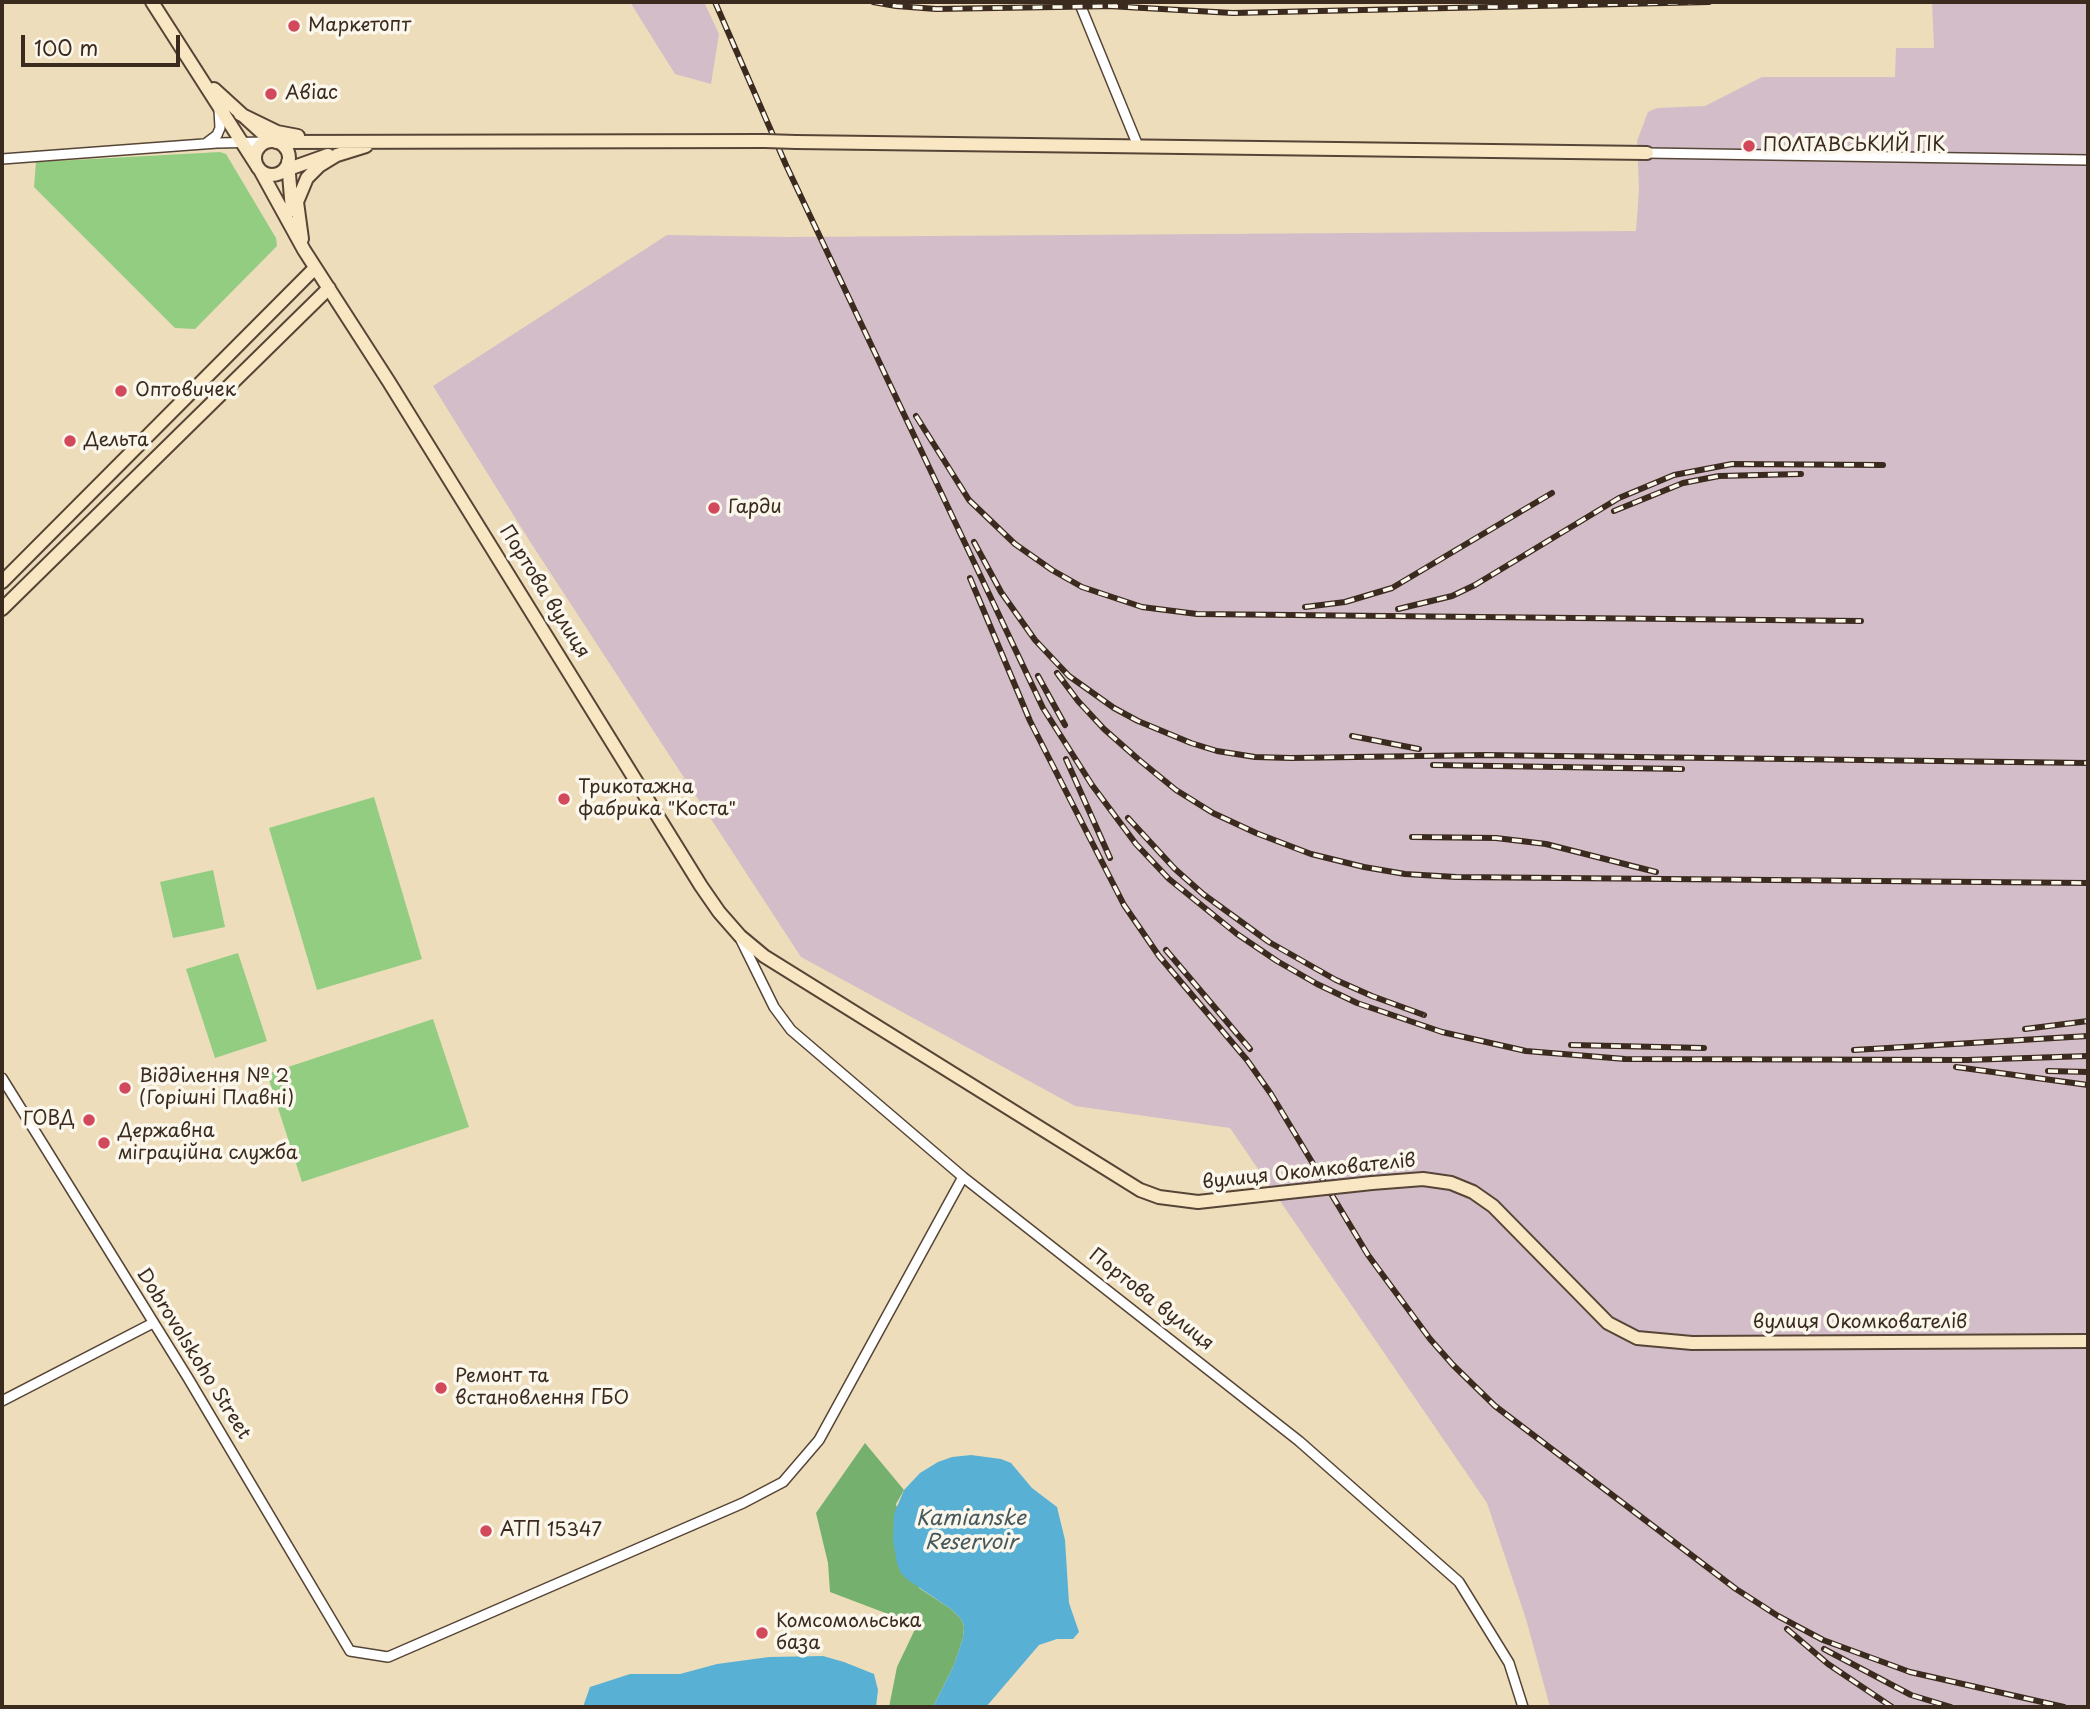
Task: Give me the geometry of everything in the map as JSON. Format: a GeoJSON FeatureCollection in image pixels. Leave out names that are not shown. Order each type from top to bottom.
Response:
{"type":"FeatureCollection","features":[{"type":"Feature","properties":{"kind":"street"},"geometry":{"type":"LineString","coordinates":[[152,2],[257,166],[304,250]]}},
{"type":"Feature","properties":{"kind":"street"},"geometry":{"type":"LineString","coordinates":[[1079,2],[1138,146]]}},
{"type":"Feature","properties":{"kind":"street"},"geometry":{"type":"LineString","coordinates":[[194,69],[271,142],[285,148],[291,208],[304,250]]}},
{"type":"Feature","properties":{"kind":"street"},"geometry":{"type":"LineString","coordinates":[[203,144],[217,135],[220,128],[219,107]]}},
{"type":"Feature","properties":{"kind":"street"},"geometry":{"type":"LineString","coordinates":[[240,114],[277,132],[357,144]]}},
{"type":"Feature","properties":{"kind":"street"},"geometry":{"type":"LineString","coordinates":[[2,159],[217,143],[765,141],[2088,160]]}},
{"type":"Feature","properties":{"kind":"street"},"geometry":{"type":"LineString","coordinates":[[257,166],[257,149],[271,142]]}},
{"type":"Feature","properties":{"kind":"street"},"geometry":{"type":"LineString","coordinates":[[217,143],[243,151],[257,166],[270,174],[286,166],[357,144]]}},
{"type":"Feature","properties":{"kind":"street"},"geometry":{"type":"LineString","coordinates":[[304,250],[297,201],[307,178],[318,166],[357,144]]}},
{"type":"Feature","properties":{"kind":"street","name":"Портова вулиця"},"geometry":{"type":"LineString","coordinates":[[304,250],[555,646],[701,886],[740,936],[764,956],[790,972]]}},
{"type":"Feature","properties":{"kind":"street"},"geometry":{"type":"LineString","coordinates":[[2,582],[316,268]]}},
{"type":"Feature","properties":{"kind":"street"},"geometry":{"type":"LineString","coordinates":[[2,609],[329,288]]}},
{"type":"Feature","properties":{"kind":"street","name":"Портова вулиця"},"geometry":{"type":"LineString","coordinates":[[740,936],[774,1007],[791,1030],[963,1177],[1299,1441],[1459,1582],[1509,1663],[1523,1707]]}},
{"type":"Feature","properties":{"kind":"street","name":"вулиця Окомкователів"},"geometry":{"type":"LineString","coordinates":[[790,972],[1140,1190],[1159,1197],[1198,1202],[1423,1179],[1451,1183],[1473,1192],[1493,1206],[1608,1324],[1637,1338],[1692,1343],[2088,1341]]}},
{"type":"Feature","properties":{"kind":"street","name":"Dobrovolskoho Street"},"geometry":{"type":"LineString","coordinates":[[2,1078],[188,1378],[350,1651],[388,1657],[743,1503],[783,1482],[819,1440],[963,1177]]}},
{"type":"Feature","properties":{"kind":"street"},"geometry":{"type":"LineString","coordinates":[[2,1401],[153,1323]]}},
{"type":"Feature","properties":{"kind":"shaded area"},"geometry":{"type":"Polygon","coordinates":[[[630,2],[704,2],[719,34],[711,84],[675,74],[630,2]]]}},
{"type":"Feature","properties":{"kind":"shaded area"},"geometry":{"type":"Polygon","coordinates":[[[1932,2],[2088,2],[2088,1707],[1550,1707],[1526,1619],[1487,1503],[1230,1128],[1075,1106],[801,957],[529,540],[433,386],[667,235],[789,237],[1636,231],[1639,190],[1637,141],[1648,112],[1657,108],[1705,106],[1762,77],[1895,77],[1896,48],[1934,48],[1932,2]]]}},
{"type":"Feature","properties":{"kind":"green space"},"geometry":{"type":"Polygon","coordinates":[[[220,152],[226,154],[276,238],[277,246],[195,329],[175,328],[34,187],[36,162],[220,152]]]}},
{"type":"Feature","properties":{"kind":"green space"},"geometry":{"type":"Polygon","coordinates":[[[374,797],[422,959],[317,990],[269,828],[374,797]]]}},
{"type":"Feature","properties":{"kind":"green space"},"geometry":{"type":"Polygon","coordinates":[[[213,870],[225,927],[173,938],[160,882],[213,870]]]}},
{"type":"Feature","properties":{"kind":"green space"},"geometry":{"type":"Polygon","coordinates":[[[238,953],[267,1041],[215,1058],[186,969],[238,953]]]}},
{"type":"Feature","properties":{"kind":"green space"},"geometry":{"type":"Polygon","coordinates":[[[433,1019],[469,1127],[302,1182],[267,1074],[433,1019]]]}},
{"type":"Feature","properties":{"kind":"green space"},"geometry":{"type":"Polygon","coordinates":[[[865,1443],[904,1490],[896,1504],[919,1588],[951,1609],[964,1626],[954,1665],[933,1707],[889,1707],[897,1667],[917,1625],[830,1592],[828,1563],[816,1513],[865,1443]]]}},
{"type":"Feature","properties":{"kind":"water","name":"Kamianske Reservoir"},"geometry":{"type":"Polygon","coordinates":[[[971,1455],[1011,1463],[1032,1488],[1057,1507],[1065,1540],[1069,1603],[1079,1632],[1073,1639],[1057,1639],[1039,1645],[986,1707],[933,1707],[954,1665],[964,1626],[951,1609],[901,1573],[893,1540],[894,1514],[904,1490],[920,1473],[952,1457],[971,1455]]]}},
{"type":"Feature","properties":{"kind":"water"},"geometry":{"type":"Polygon","coordinates":[[[823,1656],[874,1674],[878,1690],[876,1707],[585,1707],[584,1704],[590,1687],[630,1674],[680,1674],[717,1664],[769,1657],[823,1656]]]}},
{"type":"Feature","properties":{"kind":"railway"},"geometry":{"type":"LineString","coordinates":[[715,2],[786,165],[1043,708],[1092,785],[1136,844],[1169,879],[1237,934],[1277,961],[1357,1003],[1442,1032],[1526,1051],[1625,1059],[1967,1060],[2088,1056]]}},
{"type":"Feature","properties":{"kind":"railway"},"geometry":{"type":"LineString","coordinates":[[873,2],[936,9],[1117,6]]}},
{"type":"Feature","properties":{"kind":"railway"},"geometry":{"type":"LineString","coordinates":[[1108,6],[1233,13],[1709,2]]}},
{"type":"Feature","properties":{"kind":"railway"},"geometry":{"type":"LineString","coordinates":[[916,416],[969,500],[1015,544],[1082,587],[1142,607],[1197,614],[1861,621]]}},
{"type":"Feature","properties":{"kind":"railway"},"geometry":{"type":"LineString","coordinates":[[1398,609],[1452,596],[1475,585],[1619,498],[1674,475],[1732,464],[1883,465]]}},
{"type":"Feature","properties":{"kind":"railway"},"geometry":{"type":"LineString","coordinates":[[1614,511],[1683,483],[1719,476],[1801,474]]}},
{"type":"Feature","properties":{"kind":"railway"},"geometry":{"type":"LineString","coordinates":[[1305,607],[1345,602],[1392,588],[1552,493]]}},
{"type":"Feature","properties":{"kind":"railway"},"geometry":{"type":"LineString","coordinates":[[974,542],[1001,592],[1035,640],[1069,676],[1114,708],[1138,721],[1217,751],[1255,757],[1291,758],[1485,755],[2088,763]]}},
{"type":"Feature","properties":{"kind":"railway"},"geometry":{"type":"LineString","coordinates":[[970,578],[1030,721],[1124,905],[1159,956],[1247,1060],[1271,1094],[1368,1255],[1430,1339],[1453,1365],[1495,1406],[1736,1589],[1778,1616],[1823,1640],[1910,1672],[2064,1707]]}},
{"type":"Feature","properties":{"kind":"railway"},"geometry":{"type":"LineString","coordinates":[[1057,673],[1104,729],[1176,790],[1213,813],[1256,833],[1311,854],[1364,867],[1405,874],[1456,877],[2088,883]]}},
{"type":"Feature","properties":{"kind":"railway"},"geometry":{"type":"LineString","coordinates":[[1038,676],[1065,725]]}},
{"type":"Feature","properties":{"kind":"railway"},"geometry":{"type":"LineString","coordinates":[[1352,736],[1419,749]]}},
{"type":"Feature","properties":{"kind":"railway"},"geometry":{"type":"LineString","coordinates":[[1066,759],[1110,858]]}},
{"type":"Feature","properties":{"kind":"railway"},"geometry":{"type":"LineString","coordinates":[[1433,765],[1682,769]]}},
{"type":"Feature","properties":{"kind":"railway"},"geometry":{"type":"LineString","coordinates":[[1128,818],[1175,869],[1203,894],[1269,942],[1336,980],[1424,1015]]}},
{"type":"Feature","properties":{"kind":"railway"},"geometry":{"type":"LineString","coordinates":[[1412,837],[1496,838],[1546,844],[1656,872]]}},
{"type":"Feature","properties":{"kind":"railway"},"geometry":{"type":"LineString","coordinates":[[1166,950],[1250,1049]]}},
{"type":"Feature","properties":{"kind":"railway"},"geometry":{"type":"LineString","coordinates":[[2025,1029],[2088,1021]]}},
{"type":"Feature","properties":{"kind":"railway"},"geometry":{"type":"LineString","coordinates":[[1854,1050],[2088,1036]]}},
{"type":"Feature","properties":{"kind":"railway"},"geometry":{"type":"LineString","coordinates":[[1571,1045],[1704,1048]]}},
{"type":"Feature","properties":{"kind":"railway"},"geometry":{"type":"LineString","coordinates":[[1956,1067],[2088,1085]]}},
{"type":"Feature","properties":{"kind":"railway"},"geometry":{"type":"LineString","coordinates":[[2048,1071],[2088,1072]]}},
{"type":"Feature","properties":{"kind":"railway"},"geometry":{"type":"LineString","coordinates":[[1787,1629],[1828,1664],[1892,1707]]}},
{"type":"Feature","properties":{"kind":"railway"},"geometry":{"type":"LineString","coordinates":[[1824,1649],[1911,1695],[1951,1707]]}},
{"type":"Feature","properties":{"kind":"place","name":"Маркетопт"},"geometry":{"type":"Point","coordinates":[294,26]}},
{"type":"Feature","properties":{"kind":"place","name":"Авіас"},"geometry":{"type":"Point","coordinates":[271,94]}},
{"type":"Feature","properties":{"kind":"place","name":"ПОЛТАВСЬКИЙ ГІК"},"geometry":{"type":"Point","coordinates":[1749,146]}},
{"type":"Feature","properties":{"kind":"place","name":"Оптовичек"},"geometry":{"type":"Point","coordinates":[121,391]}},
{"type":"Feature","properties":{"kind":"place","name":"Дельта"},"geometry":{"type":"Point","coordinates":[70,441]}},
{"type":"Feature","properties":{"kind":"place","name":"Гарди"},"geometry":{"type":"Point","coordinates":[714,508]}},
{"type":"Feature","properties":{"kind":"place","name":"Трикотажна фабрика \"Коста\""},"geometry":{"type":"Point","coordinates":[564,799]}},
{"type":"Feature","properties":{"kind":"place","name":"Відділення № 2 (Горішні Плавні)"},"geometry":{"type":"Point","coordinates":[125,1088]}},
{"type":"Feature","properties":{"kind":"place","name":"ГОВД"},"geometry":{"type":"Point","coordinates":[89,1120]}},
{"type":"Feature","properties":{"kind":"place","name":"Державна міграційна служба"},"geometry":{"type":"Point","coordinates":[104,1143]}},
{"type":"Feature","properties":{"kind":"place","name":"Ремонт та встановлення ГБО"},"geometry":{"type":"Point","coordinates":[441,1388]}},
{"type":"Feature","properties":{"kind":"place","name":"АТП 15347"},"geometry":{"type":"Point","coordinates":[486,1531]}},
{"type":"Feature","properties":{"kind":"place","name":"Комсомольська база"},"geometry":{"type":"Point","coordinates":[762,1633]}}]}
